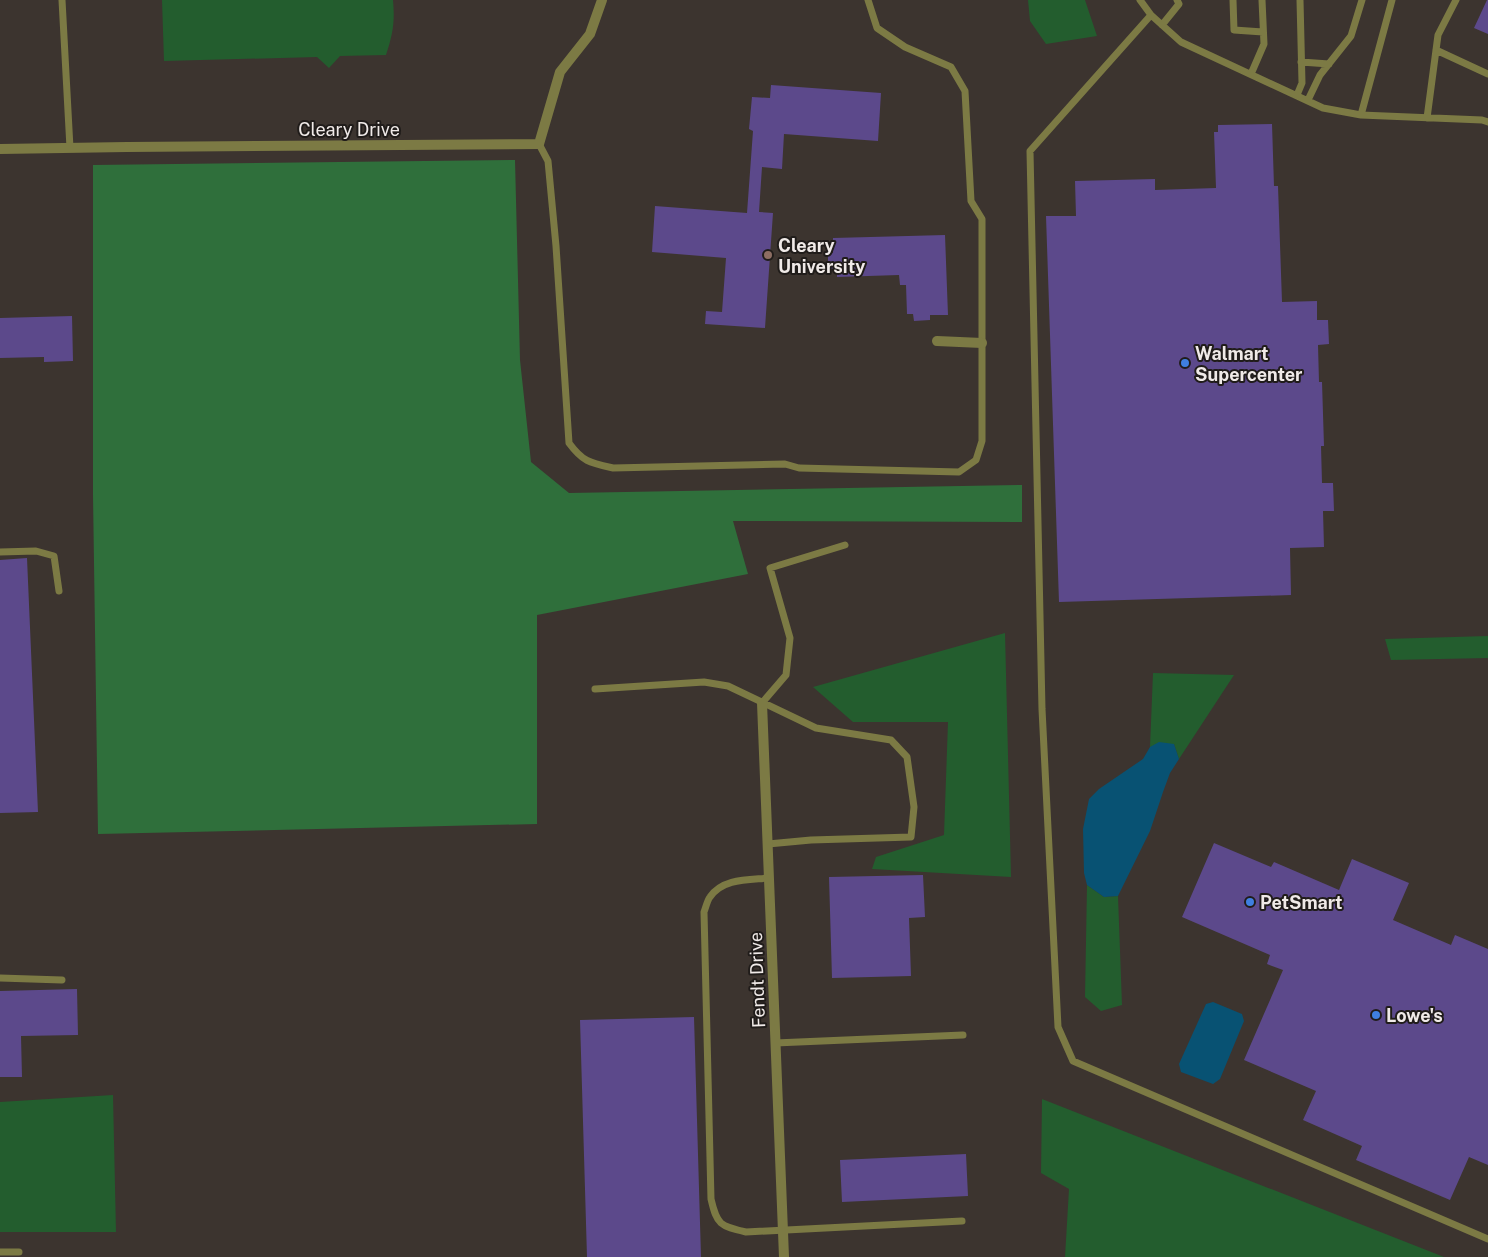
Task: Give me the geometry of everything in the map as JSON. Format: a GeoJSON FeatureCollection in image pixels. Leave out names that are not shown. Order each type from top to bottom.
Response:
{"type":"FeatureCollection","features":[{"type":"Feature","properties":{"kind":"street"},"geometry":{"type":"LineString","coordinates":[[539,144],[560,72],[590,34],[602,0]]}},
{"type":"Feature","properties":{"kind":"street","name":"Cleary Drive"},"geometry":{"type":"LineString","coordinates":[[0,150],[539,144]]}},
{"type":"Feature","properties":{"kind":"street"},"geometry":{"type":"LineString","coordinates":[[937,341],[982,343]]}},
{"type":"Feature","properties":{"kind":"street","name":"Fendt Drive"},"geometry":{"type":"LineString","coordinates":[[762,702],[784,1257]]}},
{"type":"Feature","properties":{"kind":"lane"},"geometry":{"type":"LineString","coordinates":[[62,0],[70,148]]}},
{"type":"Feature","properties":{"kind":"lane"},"geometry":{"type":"LineString","coordinates":[[539,144],[548,161],[549,170],[569,443],[579,456],[592,464],[613,468],[785,464],[799,468],[960,472],[976,460],[982,441],[982,219],[971,201],[965,91],[950,67],[904,47],[877,28],[868,0]]}},
{"type":"Feature","properties":{"kind":"lane"},"geometry":{"type":"LineString","coordinates":[[1140,0],[1151,15],[1180,42],[1323,108],[1361,116],[1488,122]]}},
{"type":"Feature","properties":{"kind":"lane"},"geometry":{"type":"LineString","coordinates":[[1233,0],[1234,30],[1263,32]]}},
{"type":"Feature","properties":{"kind":"lane"},"geometry":{"type":"LineString","coordinates":[[1251,74],[1264,44],[1262,0]]}},
{"type":"Feature","properties":{"kind":"lane"},"geometry":{"type":"LineString","coordinates":[[1297,95],[1302,83],[1300,0]]}},
{"type":"Feature","properties":{"kind":"lane"},"geometry":{"type":"LineString","coordinates":[[1308,100],[1320,75],[1351,36],[1362,0]]}},
{"type":"Feature","properties":{"kind":"lane"},"geometry":{"type":"LineString","coordinates":[[1361,116],[1392,0]]}},
{"type":"Feature","properties":{"kind":"lane"},"geometry":{"type":"LineString","coordinates":[[1427,118],[1438,35],[1456,0]]}},
{"type":"Feature","properties":{"kind":"lane"},"geometry":{"type":"LineString","coordinates":[[1162,25],[1179,2]]}},
{"type":"Feature","properties":{"kind":"lane"},"geometry":{"type":"LineString","coordinates":[[1151,15],[1030,151],[1042,709],[1058,1026],[1072,1061],[1488,1239]]}},
{"type":"Feature","properties":{"kind":"lane"},"geometry":{"type":"LineString","coordinates":[[1436,50],[1488,74]]}},
{"type":"Feature","properties":{"kind":"lane"},"geometry":{"type":"LineString","coordinates":[[1301,62],[1329,64]]}},
{"type":"Feature","properties":{"kind":"lane"},"geometry":{"type":"LineString","coordinates":[[762,702],[786,675],[790,638],[770,568],[845,545]]}},
{"type":"Feature","properties":{"kind":"lane"},"geometry":{"type":"LineString","coordinates":[[0,552],[36,551],[54,556],[59,591]]}},
{"type":"Feature","properties":{"kind":"lane"},"geometry":{"type":"LineString","coordinates":[[595,689],[704,682],[728,686],[816,728],[891,740],[907,757],[914,807],[911,837],[811,840],[768,844]]}},
{"type":"Feature","properties":{"kind":"lane"},"geometry":{"type":"LineString","coordinates":[[769,878],[737,881],[722,886],[709,897],[704,912],[711,1199],[715,1217],[726,1228],[746,1232],[962,1221]]}},
{"type":"Feature","properties":{"kind":"lane"},"geometry":{"type":"LineString","coordinates":[[0,978],[62,980]]}},
{"type":"Feature","properties":{"kind":"lane"},"geometry":{"type":"LineString","coordinates":[[775,1043],[963,1035]]}},
{"type":"Feature","properties":{"kind":"lane"},"geometry":{"type":"LineString","coordinates":[[0,1252],[19,1252]]}},
{"type":"Feature","properties":{"kind":"green space"},"geometry":{"type":"Polygon","coordinates":[[[162,0],[393,0],[393,28],[386,55],[340,56],[329,68],[317,57],[164,61],[162,0]]]}},
{"type":"Feature","properties":{"kind":"green space"},"geometry":{"type":"Polygon","coordinates":[[[1028,0],[1085,0],[1097,36],[1046,44],[1030,21],[1028,0]]]}},
{"type":"Feature","properties":{"kind":"green space"},"geometry":{"type":"Polygon","coordinates":[[[515,160],[520,360],[531,462],[569,493],[1022,485],[1022,522],[733,521],[748,574],[537,615],[537,824],[98,834],[93,495],[93,165],[515,160]]]}},
{"type":"Feature","properties":{"kind":"green space"},"geometry":{"type":"Polygon","coordinates":[[[1005,633],[1011,877],[872,869],[876,857],[944,835],[948,722],[853,722],[813,687],[1005,633]]]}},
{"type":"Feature","properties":{"kind":"green space"},"geometry":{"type":"Polygon","coordinates":[[[1488,636],[1488,658],[1391,660],[1385,639],[1488,636]]]}},
{"type":"Feature","properties":{"kind":"green space"},"geometry":{"type":"Polygon","coordinates":[[[1153,673],[1234,675],[1179,759],[1174,744],[1150,747],[1153,673]]]}},
{"type":"Feature","properties":{"kind":"green space"},"geometry":{"type":"Polygon","coordinates":[[[1087,885],[1104,897],[1118,896],[1122,1005],[1101,1011],[1085,997],[1087,885]]]}},
{"type":"Feature","properties":{"kind":"green space"},"geometry":{"type":"Polygon","coordinates":[[[113,1095],[116,1232],[0,1232],[0,1102],[113,1095]]]}},
{"type":"Feature","properties":{"kind":"green space"},"geometry":{"type":"Polygon","coordinates":[[[1042,1099],[1444,1257],[1065,1257],[1069,1189],[1041,1173],[1042,1099]]]}},
{"type":"Feature","properties":{"kind":"water"},"geometry":{"type":"Polygon","coordinates":[[[1159,742],[1174,744],[1179,759],[1170,773],[1150,831],[1118,896],[1104,897],[1087,885],[1084,873],[1083,829],[1089,799],[1099,789],[1143,759],[1150,747],[1159,742]]]}},
{"type":"Feature","properties":{"kind":"water"},"geometry":{"type":"Polygon","coordinates":[[[1213,1002],[1242,1014],[1244,1021],[1220,1079],[1213,1084],[1181,1072],[1179,1064],[1206,1004],[1213,1002]]]}},
{"type":"Feature","properties":{"kind":"building"},"geometry":{"type":"Polygon","coordinates":[[[1488,0],[1488,34],[1474,28],[1488,0]]]}},
{"type":"Feature","properties":{"kind":"building"},"geometry":{"type":"Polygon","coordinates":[[[771,85],[881,93],[878,141],[784,134],[782,169],[762,167],[759,212],[773,213],[765,328],[705,324],[706,311],[722,312],[726,258],[652,252],[655,206],[747,213],[753,131],[749,129],[752,97],[770,98],[771,85]]]}},
{"type":"Feature","properties":{"kind":"building","name":"Walmart Supercenter"},"geometry":{"type":"Polygon","coordinates":[[[1272,124],[1274,186],[1278,186],[1282,302],[1317,301],[1317,320],[1328,320],[1329,344],[1318,345],[1319,382],[1322,382],[1324,446],[1321,446],[1322,483],[1333,483],[1334,511],[1323,511],[1324,547],[1290,548],[1291,595],[1059,602],[1046,216],[1076,216],[1075,181],[1155,179],[1155,190],[1216,188],[1214,132],[1218,132],[1218,125],[1272,124]]]}},
{"type":"Feature","properties":{"kind":"building"},"geometry":{"type":"Polygon","coordinates":[[[945,235],[948,315],[930,315],[930,320],[914,321],[913,314],[907,314],[906,285],[900,285],[899,275],[837,277],[837,269],[828,269],[828,253],[833,253],[833,238],[945,235]]]}},
{"type":"Feature","properties":{"kind":"building"},"geometry":{"type":"Polygon","coordinates":[[[72,316],[73,361],[44,362],[44,357],[0,358],[0,318],[72,316]]]}},
{"type":"Feature","properties":{"kind":"building"},"geometry":{"type":"Polygon","coordinates":[[[27,558],[38,812],[0,813],[0,560],[27,558]]]}},
{"type":"Feature","properties":{"kind":"building","name":"Lowe's"},"geometry":{"type":"Polygon","coordinates":[[[1214,843],[1271,867],[1274,862],[1339,890],[1352,859],[1409,883],[1393,920],[1451,945],[1455,935],[1488,949],[1488,1165],[1469,1157],[1450,1200],[1356,1160],[1362,1146],[1303,1120],[1316,1091],[1244,1060],[1283,970],[1267,964],[1270,955],[1182,917],[1214,843]]]}},
{"type":"Feature","properties":{"kind":"building"},"geometry":{"type":"Polygon","coordinates":[[[923,875],[925,917],[909,918],[911,976],[832,978],[829,877],[923,875]]]}},
{"type":"Feature","properties":{"kind":"building"},"geometry":{"type":"Polygon","coordinates":[[[77,989],[78,1035],[21,1036],[22,1077],[0,1077],[0,991],[77,989]]]}},
{"type":"Feature","properties":{"kind":"building"},"geometry":{"type":"Polygon","coordinates":[[[694,1017],[701,1257],[587,1257],[580,1020],[694,1017]]]}},
{"type":"Feature","properties":{"kind":"building"},"geometry":{"type":"Polygon","coordinates":[[[966,1154],[968,1196],[842,1202],[840,1160],[966,1154]]]}},
{"type":"Feature","properties":{"kind":"place","name":"Cleary University"},"geometry":{"type":"Point","coordinates":[768,255]}},
{"type":"Feature","properties":{"kind":"place","name":"Walmart Supercenter"},"geometry":{"type":"Point","coordinates":[1185,363]}},
{"type":"Feature","properties":{"kind":"place","name":"PetSmart"},"geometry":{"type":"Point","coordinates":[1250,902]}},
{"type":"Feature","properties":{"kind":"place","name":"Lowe's"},"geometry":{"type":"Point","coordinates":[1376,1015]}}]}
